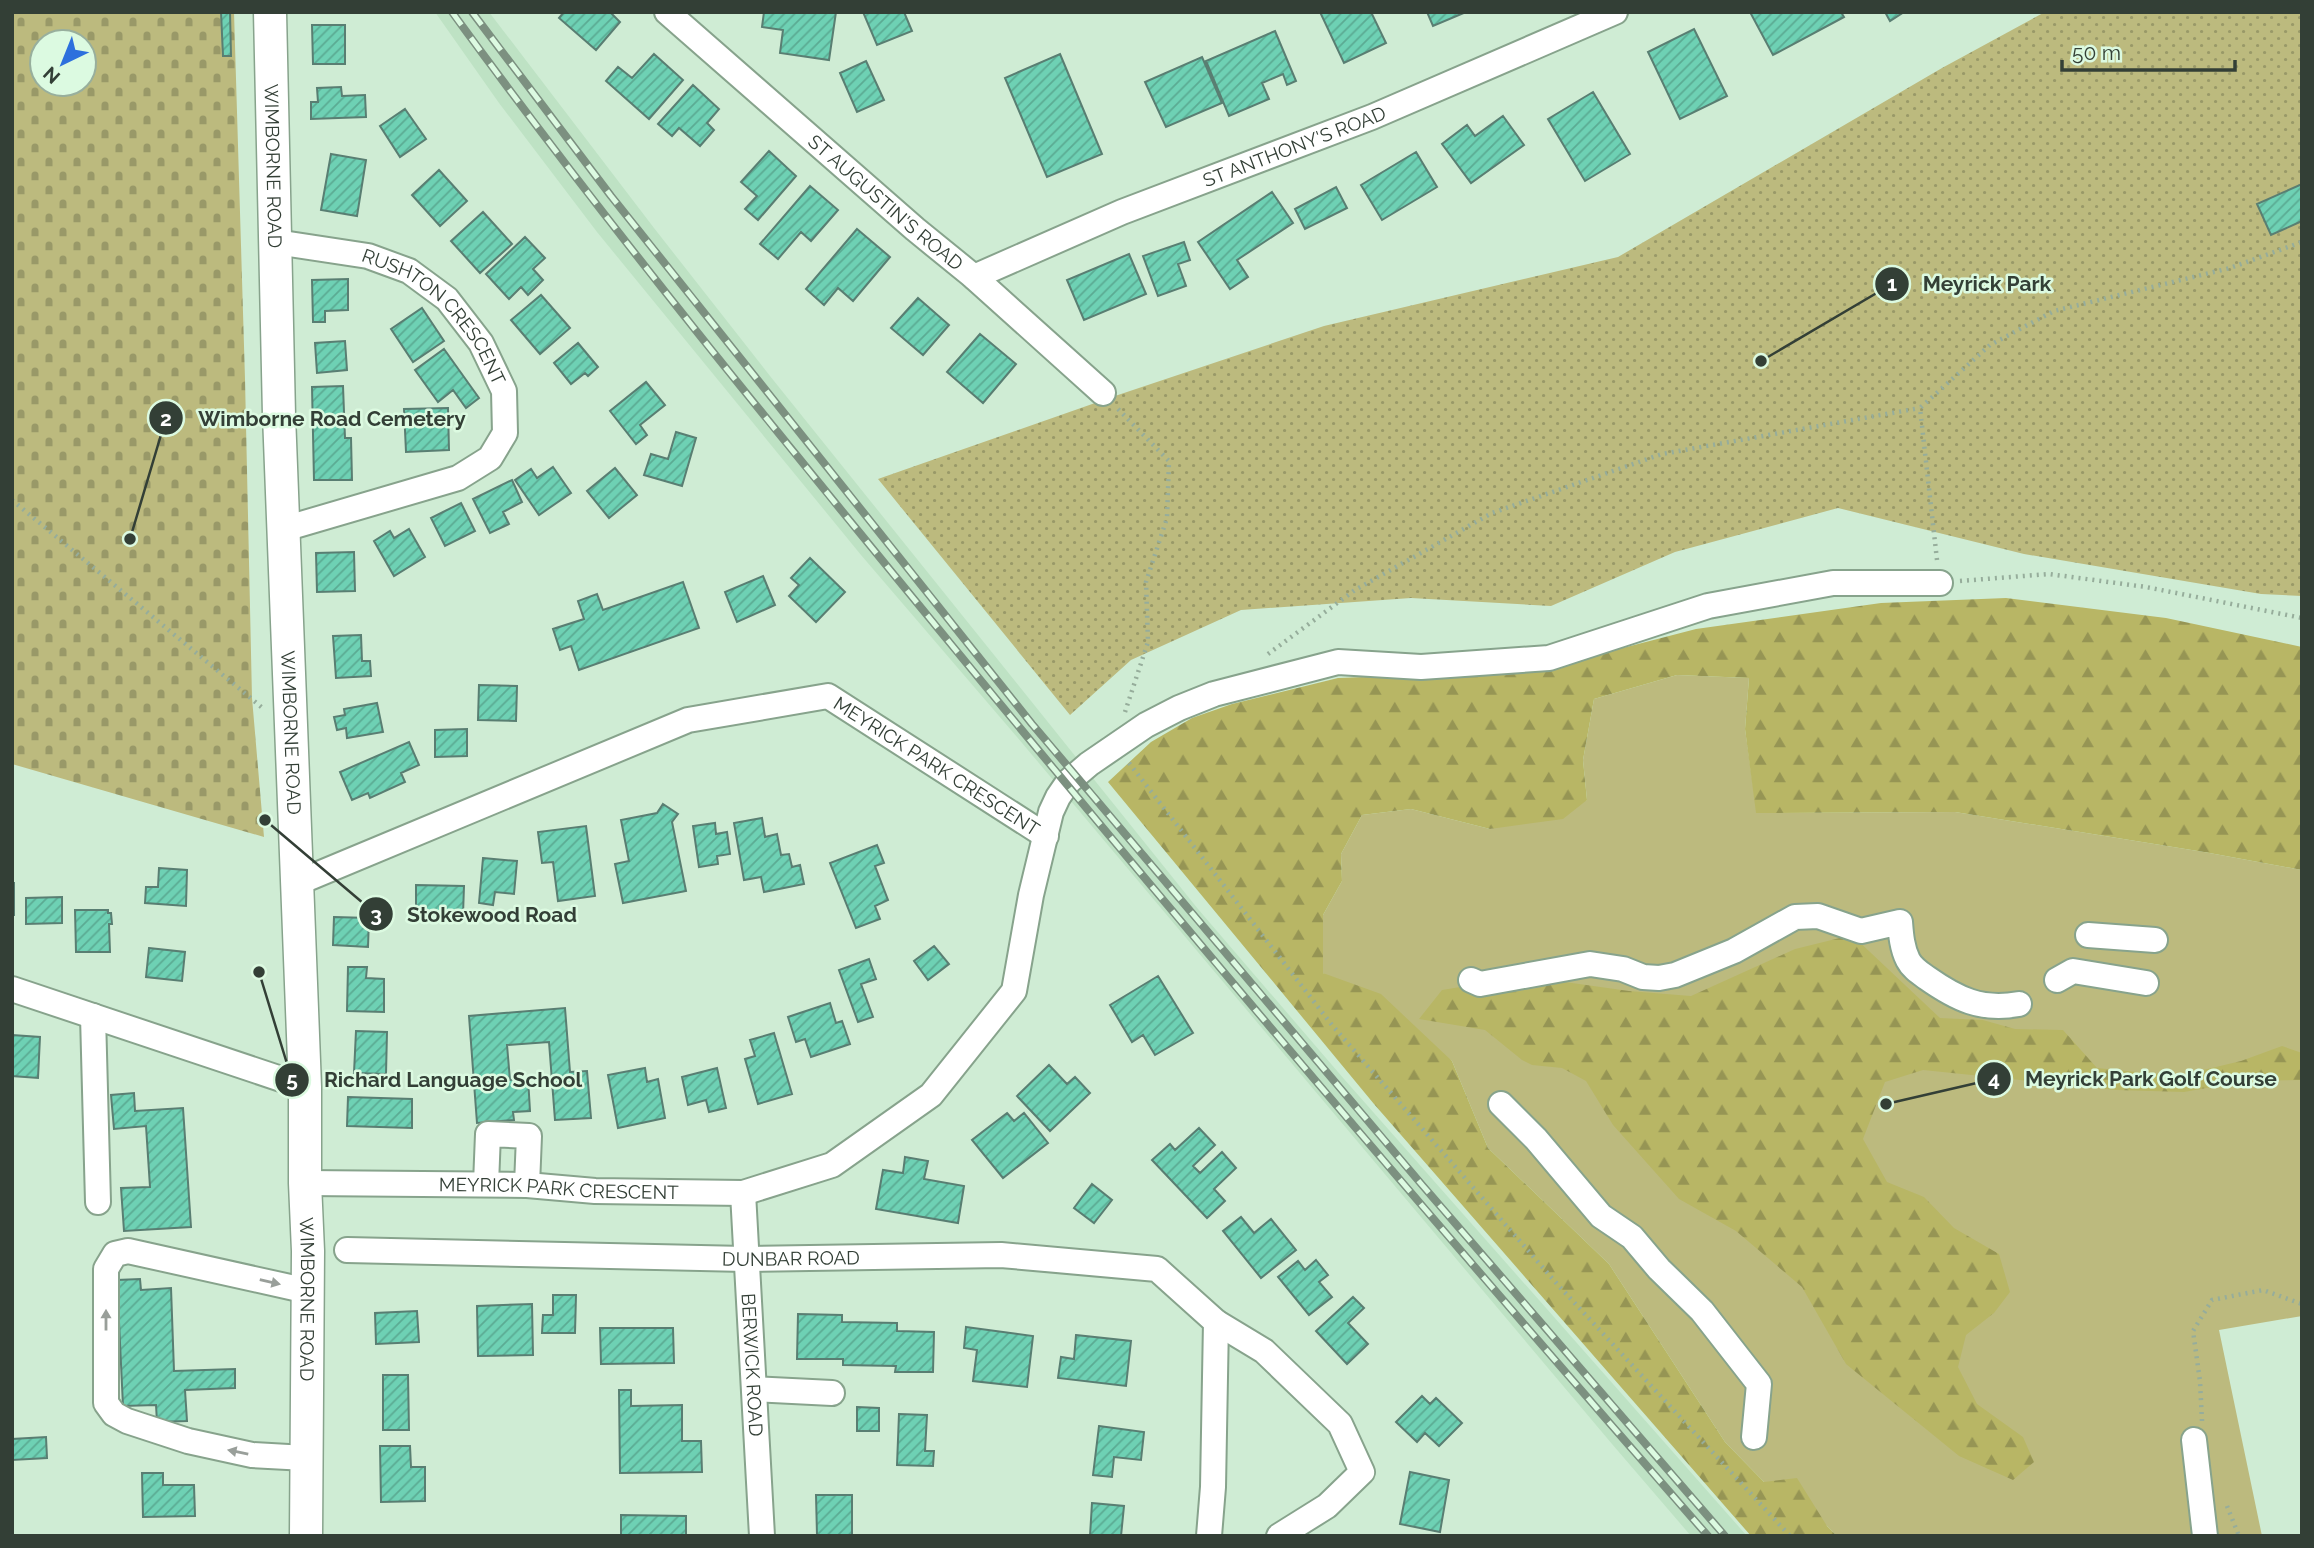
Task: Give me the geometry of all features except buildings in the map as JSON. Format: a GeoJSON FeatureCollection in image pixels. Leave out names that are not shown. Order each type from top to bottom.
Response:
{"type":"FeatureCollection","features":[{"type":"Feature","properties":{"kind":"main road","name":"WIMBORNE ROAD"},"geometry":{"type":"LineString","coordinates":[[270,12],[279,415],[305,1087],[308,1291],[306,1536]]}},
{"type":"Feature","properties":{"kind":"street","name":"ST AUGUSTIN'S ROAD"},"geometry":{"type":"LineString","coordinates":[[667,12],[915,229],[974,277],[1103,393]]}},
{"type":"Feature","properties":{"kind":"street","name":"ST ANTHONY'S ROAD"},"geometry":{"type":"LineString","coordinates":[[974,277],[1122,212],[1373,117],[1615,12]]}},
{"type":"Feature","properties":{"kind":"street","name":"RUSHTON CRESCENT"},"geometry":{"type":"LineString","coordinates":[[276,242],[368,256],[409,271],[447,299],[481,343],[504,391],[505,433],[490,458],[458,478],[284,529]]}},
{"type":"Feature","properties":{"kind":"street"},"geometry":{"type":"LineString","coordinates":[[1046,836],[1051,812],[1069,781],[1115,744],[1179,708],[1213,694],[1338,662],[1421,667],[1549,658],[1708,606],[1833,583],[1940,583]]}},
{"type":"Feature","properties":{"kind":"street","name":"MEYRICK PARK CRESCENT"},"geometry":{"type":"LineString","coordinates":[[297,883],[688,720],[828,696],[1046,836],[1031,895],[1014,990],[931,1095],[832,1165],[743,1193],[595,1191],[486,1184],[305,1183]]}},
{"type":"Feature","properties":{"kind":"street"},"geometry":{"type":"LineString","coordinates":[[1471,980],[1480,985],[1590,964],[1623,969],[1643,977],[1675,975],[1717,960],[1795,917],[1806,915],[1818,916],[1861,931],[1900,922],[1908,960],[1946,991],[1955,997],[1991,1006],[2019,1004]]}},
{"type":"Feature","properties":{"kind":"street"},"geometry":{"type":"LineString","coordinates":[[2088,935],[2155,940]]}},
{"type":"Feature","properties":{"kind":"street"},"geometry":{"type":"LineString","coordinates":[[2057,980],[2073,971],[2146,983]]}},
{"type":"Feature","properties":{"kind":"street"},"geometry":{"type":"LineString","coordinates":[[12,989],[305,1087]]}},
{"type":"Feature","properties":{"kind":"street"},"geometry":{"type":"LineString","coordinates":[[93,1016],[98,1202]]}},
{"type":"Feature","properties":{"kind":"street"},"geometry":{"type":"LineString","coordinates":[[1501,1104],[1536,1139],[1601,1216],[1632,1237],[1702,1311],[1759,1384],[1754,1437]]}},
{"type":"Feature","properties":{"kind":"street"},"geometry":{"type":"LineString","coordinates":[[486,1184],[488,1134],[529,1136],[527,1185]]}},
{"type":"Feature","properties":{"kind":"street","name":"BERWICK ROAD"},"geometry":{"type":"LineString","coordinates":[[743,1193],[762,1536]]}},
{"type":"Feature","properties":{"kind":"street","name":"DUNBAR ROAD"},"geometry":{"type":"LineString","coordinates":[[347,1250],[745,1259],[1001,1255],[1157,1269],[1216,1322],[1264,1351],[1340,1424],[1362,1472],[1327,1506],[1279,1536]]}},
{"type":"Feature","properties":{"kind":"street"},"geometry":{"type":"LineString","coordinates":[[306,1458],[252,1455],[188,1441],[114,1414],[106,1403],[106,1269],[115,1254],[128,1251],[308,1291]]}},
{"type":"Feature","properties":{"kind":"street"},"geometry":{"type":"LineString","coordinates":[[1209,1536],[1213,1487],[1216,1322]]}},
{"type":"Feature","properties":{"kind":"street"},"geometry":{"type":"LineString","coordinates":[[754,1389],[832,1393]]}},
{"type":"Feature","properties":{"kind":"street"},"geometry":{"type":"LineString","coordinates":[[2198,1435],[2205,1536]]}},
{"type":"Feature","properties":{"kind":"path"},"geometry":{"type":"LineString","coordinates":[[1257,662],[1356,590],[1492,513],[1662,454],[1920,408],[1990,345],[2054,311],[2230,268],[2302,242]]}},
{"type":"Feature","properties":{"kind":"path"},"geometry":{"type":"LineString","coordinates":[[1103,393],[1170,461],[1167,518],[1146,582],[1148,642],[1115,744],[1341,1035],[1558,1284],[1790,1536]]}},
{"type":"Feature","properties":{"kind":"path"},"geometry":{"type":"LineString","coordinates":[[1920,408],[1940,583],[2049,574],[2146,587],[2302,618]]}},
{"type":"Feature","properties":{"kind":"path"},"geometry":{"type":"LineString","coordinates":[[12,500],[292,734]]}},
{"type":"Feature","properties":{"kind":"path"},"geometry":{"type":"LineString","coordinates":[[2198,1435],[2200,1381],[2193,1331],[2213,1300],[2263,1290],[2302,1304]]}},
{"type":"Feature","properties":{"kind":"path"},"geometry":{"type":"LineString","coordinates":[[2226,1504],[2239,1536]]}},
{"type":"Feature","properties":{"kind":"shaded area"},"geometry":{"type":"Polygon","coordinates":[[[435,12],[489,12],[770,376],[1198,909],[1344,1079],[1747,1536],[1691,1536],[861,555],[597,232],[499,103],[435,12]]]}},
{"type":"Feature","properties":{"kind":"green space"},"geometry":{"type":"Polygon","coordinates":[[[12,12],[234,12],[252,698],[264,837],[12,764],[12,12]]]}},
{"type":"Feature","properties":{"kind":"green space"},"geometry":{"type":"Polygon","coordinates":[[[2045,12],[2302,12],[2302,596],[2261,594],[2024,554],[1838,508],[1675,552],[1551,606],[1411,598],[1241,610],[1131,660],[1070,715],[878,479],[1324,326],[1618,257],[1942,68],[2045,12]]]}},
{"type":"Feature","properties":{"kind":"green space"},"geometry":{"type":"Polygon","coordinates":[[[2006,598],[2166,618],[2302,647],[2302,870],[1955,812],[1756,813],[1745,729],[1749,678],[1677,675],[1594,699],[1583,760],[1587,800],[1563,819],[1490,829],[1411,809],[1362,815],[1341,854],[1342,881],[1323,915],[1323,973],[1381,994],[1452,1061],[1488,1148],[1609,1264],[1725,1442],[1764,1482],[1797,1478],[1827,1526],[1837,1536],[1751,1536],[1374,1104],[1108,782],[1151,742],[1192,718],[1232,704],[1338,678],[1534,671],[1696,629],[1881,603],[2006,598]]]}},
{"type":"Feature","properties":{"kind":"green space"},"geometry":{"type":"Polygon","coordinates":[[[1677,675],[1749,678],[1745,729],[1757,813],[1955,812],[2302,870],[2302,1316],[2219,1330],[2262,1536],[1837,1536],[1827,1526],[1765,1483],[1725,1442],[1609,1264],[1488,1148],[1452,1061],[1323,973],[1323,915],[1342,881],[1341,854],[1362,815],[1411,809],[1490,829],[1587,800],[1583,760],[1594,699],[1677,675]]]}},
{"type":"Feature","properties":{"kind":"green space"},"geometry":{"type":"Polygon","coordinates":[[[1852,935],[1940,1018],[1983,1020],[2015,1029],[2063,1030],[2097,1068],[2178,1076],[2241,1061],[2282,1046],[2302,1053],[2302,1080],[2246,1081],[2184,1092],[2116,1090],[1923,1070],[1885,1082],[1863,1139],[1887,1182],[1924,1197],[1954,1228],[1999,1254],[2010,1292],[1994,1313],[1966,1335],[1958,1367],[1977,1404],[2023,1437],[2034,1462],[2013,1480],[1959,1456],[1846,1364],[1802,1287],[1736,1231],[1679,1199],[1613,1125],[1586,1081],[1562,1068],[1532,1065],[1522,1060],[1485,1030],[1419,1019],[1442,990],[1460,987],[1484,993],[1511,992],[1558,981],[1691,996],[1795,949],[1852,935]]]}},
{"type":"Feature","properties":{"kind":"railway"},"geometry":{"type":"LineString","coordinates":[[452,12],[634,252],[950,643],[1326,1092],[1708,1536]]}},
{"type":"Feature","properties":{"kind":"railway"},"geometry":{"type":"LineString","coordinates":[[472,12],[611,196],[1032,724],[1423,1186],[1725,1536]]}},
{"type":"Feature","properties":{"kind":"place","name":"Meyrick Park"},"geometry":{"type":"Point","coordinates":[1761,361]}},
{"type":"Feature","properties":{"kind":"place","name":"Wimborne Road Cemetery"},"geometry":{"type":"Point","coordinates":[130,539]}},
{"type":"Feature","properties":{"kind":"place","name":"Stokewood Road"},"geometry":{"type":"Point","coordinates":[265,820]}},
{"type":"Feature","properties":{"kind":"place","name":"Richard Language School"},"geometry":{"type":"Point","coordinates":[259,972]}},
{"type":"Feature","properties":{"kind":"place","name":"Meyrick Park Golf Course"},"geometry":{"type":"Point","coordinates":[1886,1104]}}]}
